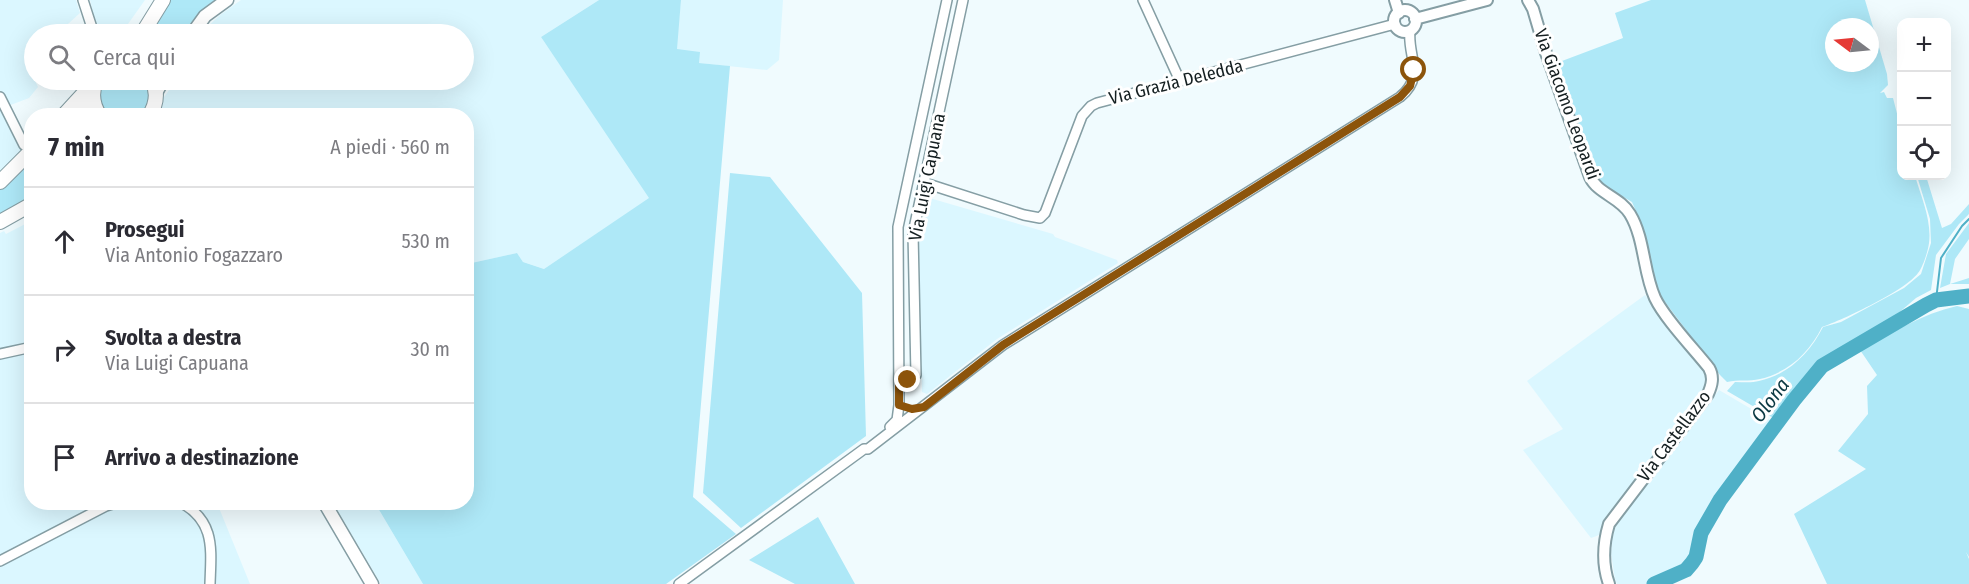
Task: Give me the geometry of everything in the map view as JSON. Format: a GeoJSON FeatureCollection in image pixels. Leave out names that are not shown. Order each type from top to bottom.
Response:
{"type":"FeatureCollection","features":[{"type":"Feature","properties":{"kind":"main road"},"geometry":{"type":"LineString","coordinates":[[148,24],[163,0]]}},
{"type":"Feature","properties":{"kind":"main road"},"geometry":{"type":"LineString","coordinates":[[199,24],[205,16],[226,0]]}},
{"type":"Feature","properties":{"kind":"main road"},"geometry":{"type":"LineString","coordinates":[[70,108],[87,90]]}},
{"type":"Feature","properties":{"kind":"main road"},"geometry":{"type":"LineString","coordinates":[[84,108],[94,90]]}},
{"type":"Feature","properties":{"kind":"main road"},"geometry":{"type":"LineString","coordinates":[[153,108],[155,103],[154,90]]}},
{"type":"Feature","properties":{"kind":"main road"},"geometry":{"type":"LineString","coordinates":[[92,96],[95,108]]}},
{"type":"Feature","properties":{"kind":"main road"},"geometry":{"type":"LineString","coordinates":[[0,182],[24,157]]}},
{"type":"Feature","properties":{"kind":"main road"},"geometry":{"type":"LineString","coordinates":[[0,222],[24,210]]}},
{"type":"Feature","properties":{"kind":"main road"},"geometry":{"type":"LineString","coordinates":[[329,510],[372,584]]}},
{"type":"Feature","properties":{"kind":"street"},"geometry":{"type":"LineString","coordinates":[[83,0],[90,24]]}},
{"type":"Feature","properties":{"kind":"street","name":"Via Luigi Capuana"},"geometry":{"type":"LineString","coordinates":[[899,405],[898,227],[947,0]]}},
{"type":"Feature","properties":{"kind":"street","name":"Via Luigi Capuana"},"geometry":{"type":"LineString","coordinates":[[899,378],[908,380],[916,375],[913,233],[963,0]]}},
{"type":"Feature","properties":{"kind":"street"},"geometry":{"type":"LineString","coordinates":[[1143,0],[1180,81]]}},
{"type":"Feature","properties":{"kind":"street"},"geometry":{"type":"LineString","coordinates":[[1395,0],[1399,13]]}},
{"type":"Feature","properties":{"kind":"street"},"geometry":{"type":"LineString","coordinates":[[1416,19],[1487,0]]}},
{"type":"Feature","properties":{"kind":"street","name":"Via Giacomo Leopardi"},"geometry":{"type":"LineString","coordinates":[[1528,0],[1590,177],[1595,185],[1629,211],[1636,227],[1655,298]]}},
{"type":"Feature","properties":{"kind":"street"},"geometry":{"type":"LineString","coordinates":[[864,449],[868,449],[1003,345],[1400,97],[1408,90],[1414,76],[1410,31],[1415,26],[1416,19],[1409,11],[1399,13],[1395,18],[1395,24],[1399,30],[1410,31]]}},
{"type":"Feature","properties":{"kind":"street","name":"Via Grazia Deledda"},"geometry":{"type":"LineString","coordinates":[[925,183],[1040,218],[1045,213],[1078,126],[1086,111],[1097,103],[1395,24]]}},
{"type":"Feature","properties":{"kind":"street"},"geometry":{"type":"LineString","coordinates":[[0,98],[24,145]]}},
{"type":"Feature","properties":{"kind":"street","name":"Via Castellazzo"},"geometry":{"type":"LineString","coordinates":[[1608,584],[1604,550],[1609,524],[1708,394],[1712,381],[1709,368],[1664,313],[1655,298]]}},
{"type":"Feature","properties":{"kind":"street"},"geometry":{"type":"LineString","coordinates":[[0,354],[24,349]]}},
{"type":"Feature","properties":{"kind":"street"},"geometry":{"type":"LineString","coordinates":[[679,584],[864,449],[895,423],[899,405],[912,409],[924,407]]}},
{"type":"Feature","properties":{"kind":"street"},"geometry":{"type":"LineString","coordinates":[[0,561],[94,510]]}},
{"type":"Feature","properties":{"kind":"street"},"geometry":{"type":"LineString","coordinates":[[192,510],[196,513],[211,539],[210,584]]}},
{"type":"Feature","properties":{"kind":"shaded area"},"geometry":{"type":"Polygon","coordinates":[[[0,0],[76,0],[80,13],[68,24],[24,24],[24,90],[36,90],[29,98],[8,106],[0,96],[0,0]]]}},
{"type":"Feature","properties":{"kind":"shaded area"},"geometry":{"type":"Polygon","coordinates":[[[90,0],[145,0],[128,24],[96,24],[90,0]]]}},
{"type":"Feature","properties":{"kind":"shaded area"},"geometry":{"type":"Polygon","coordinates":[[[170,0],[215,0],[197,15],[191,24],[154,24],[170,0]]]}},
{"type":"Feature","properties":{"kind":"shaded area"},"geometry":{"type":"Polygon","coordinates":[[[241,0],[599,0],[541,37],[650,198],[544,269],[523,262],[517,253],[474,262],[474,108],[157,108],[169,90],[474,90],[474,24],[211,24],[241,0]]]}},
{"type":"Feature","properties":{"kind":"shaded area"},"geometry":{"type":"Polygon","coordinates":[[[599,0],[681,0],[677,49],[700,52],[699,63],[730,66],[693,497],[736,534],[666,584],[423,584],[379,510],[474,510],[474,262],[517,253],[523,262],[544,269],[649,198],[541,37],[599,0]]]}},
{"type":"Feature","properties":{"kind":"shaded area"},"geometry":{"type":"Polygon","coordinates":[[[681,0],[783,0],[779,60],[767,70],[699,63],[676,49],[681,0]]]}},
{"type":"Feature","properties":{"kind":"shaded area"},"geometry":{"type":"Polygon","coordinates":[[[1651,0],[1865,0],[1870,18],[1825,18],[1825,72],[1879,72],[1879,47],[1888,85],[1880,93],[1884,92],[1887,98],[1893,98],[1897,114],[1897,180],[1916,180],[1927,217],[1930,235],[1918,273],[1888,296],[1822,327],[1804,353],[1780,372],[1756,380],[1727,382],[1659,294],[1641,223],[1632,202],[1596,181],[1554,64],[1623,38],[1615,13],[1651,0]]]}},
{"type":"Feature","properties":{"kind":"shaded area"},"geometry":{"type":"Polygon","coordinates":[[[99,90],[149,90],[150,98],[148,108],[102,108],[99,90]]]}},
{"type":"Feature","properties":{"kind":"shaded area"},"geometry":{"type":"Polygon","coordinates":[[[0,101],[23,149],[0,174],[0,101]]]}},
{"type":"Feature","properties":{"kind":"shaded area"},"geometry":{"type":"Polygon","coordinates":[[[24,165],[24,202],[0,216],[0,189],[24,165]]]}},
{"type":"Feature","properties":{"kind":"shaded area"},"geometry":{"type":"Polygon","coordinates":[[[730,173],[770,177],[862,293],[866,436],[741,528],[703,493],[730,173]]]}},
{"type":"Feature","properties":{"kind":"shaded area"},"geometry":{"type":"Polygon","coordinates":[[[1918,180],[1927,180],[1942,228],[1951,224],[1969,204],[1969,214],[1936,255],[1931,290],[1916,298],[1888,322],[1819,363],[1775,419],[1727,391],[1735,382],[1756,382],[1789,368],[1812,346],[1823,327],[1841,322],[1904,288],[1921,274],[1931,243],[1930,219],[1918,180]]]}},
{"type":"Feature","properties":{"kind":"shaded area"},"geometry":{"type":"Polygon","coordinates":[[[926,197],[1053,234],[1055,237],[1117,260],[1118,263],[997,339],[927,394],[922,392],[917,231],[926,197]]]}},
{"type":"Feature","properties":{"kind":"shaded area"},"geometry":{"type":"Polygon","coordinates":[[[1969,223],[1969,239],[1955,259],[1950,284],[1940,288],[1946,254],[1969,223]]]}},
{"type":"Feature","properties":{"kind":"shaded area"},"geometry":{"type":"Polygon","coordinates":[[[24,225],[24,510],[220,510],[250,584],[0,584],[0,233],[4,231],[6,234],[24,225]]]}},
{"type":"Feature","properties":{"kind":"shaded area"},"geometry":{"type":"Polygon","coordinates":[[[1969,278],[1969,284],[1950,284],[1969,278]]]}},
{"type":"Feature","properties":{"kind":"shaded area"},"geometry":{"type":"Polygon","coordinates":[[[1645,295],[1707,372],[1705,392],[1602,534],[1591,538],[1523,450],[1563,429],[1527,381],[1645,295]]]}},
{"type":"Feature","properties":{"kind":"shaded area"},"geometry":{"type":"Polygon","coordinates":[[[1957,306],[1969,309],[1969,557],[1966,552],[1969,559],[1969,584],[1827,584],[1794,514],[1866,469],[1838,451],[1868,414],[1867,386],[1877,375],[1860,350],[1919,319],[1957,306]]]}},
{"type":"Feature","properties":{"kind":"shaded area"},"geometry":{"type":"Polygon","coordinates":[[[1719,390],[1777,424],[1720,500],[1701,533],[1696,557],[1686,570],[1651,584],[1617,584],[1611,554],[1612,537],[1616,526],[1719,390]]]}},
{"type":"Feature","properties":{"kind":"shaded area"},"geometry":{"type":"Polygon","coordinates":[[[337,510],[379,510],[423,584],[381,584],[337,510]]]}},
{"type":"Feature","properties":{"kind":"shaded area"},"geometry":{"type":"Polygon","coordinates":[[[818,517],[855,584],[795,584],[749,560],[818,517]]]}},
{"type":"Feature","properties":{"kind":"waterway"},"geometry":{"type":"LineString","coordinates":[[1936,300],[1941,258],[1969,219]]}},
{"type":"Feature","properties":{"kind":"waterway","name":"Olona"},"geometry":{"type":"LineString","coordinates":[[1654,584],[1686,570],[1692,563],[1696,557],[1701,533],[1720,500],[1822,366],[1936,300],[1969,296]]}},
{"type":"Feature","properties":{"kind":"route"},"geometry":{"type":"LineString","coordinates":[[908,380],[899,378],[899,405],[912,409],[924,407],[1003,345],[1405,94],[1413,80],[1414,70]]}}]}
